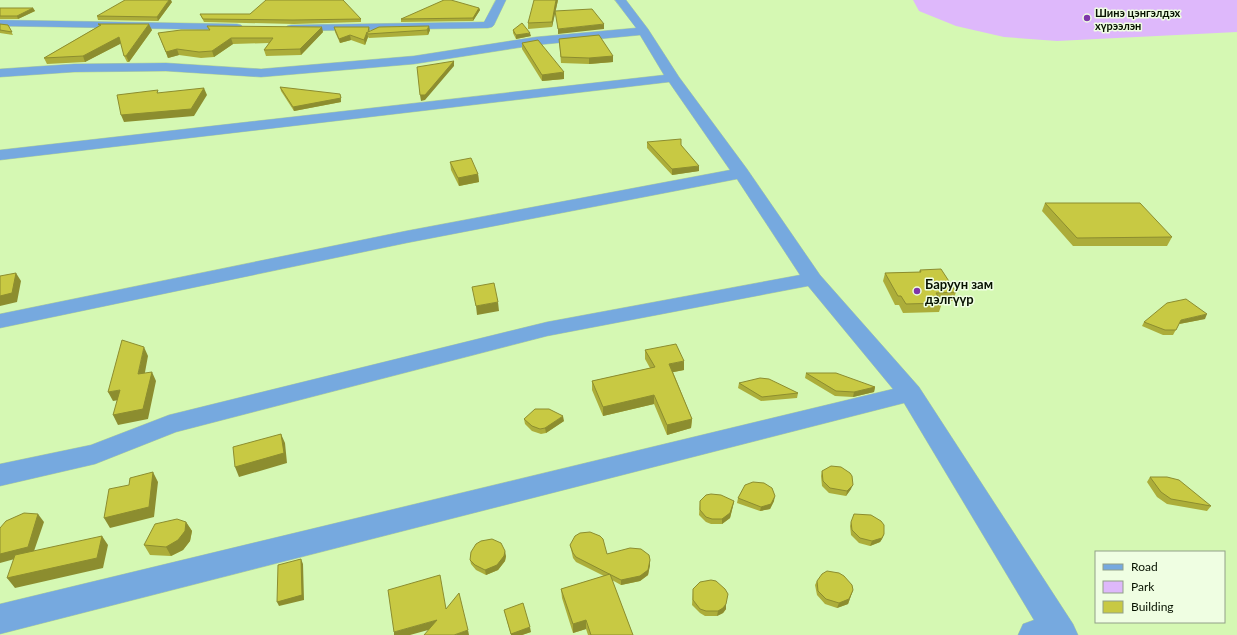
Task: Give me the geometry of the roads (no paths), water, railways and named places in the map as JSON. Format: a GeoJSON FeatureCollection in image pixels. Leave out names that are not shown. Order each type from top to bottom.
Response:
{"type":"FeatureCollection","features":[{"type":"Feature","properties":{"kind":"street"},"geometry":{"type":"LineString","coordinates":[[278,27],[488,26],[501,0]]}},
{"type":"Feature","properties":{"kind":"street"},"geometry":{"type":"LineString","coordinates":[[620,0],[644,31],[673,78],[741,173],[813,279],[910,393],[1051,633]]}},
{"type":"Feature","properties":{"kind":"street"},"geometry":{"type":"LineString","coordinates":[[0,23],[246,27]]}},
{"type":"Feature","properties":{"kind":"street"},"geometry":{"type":"LineString","coordinates":[[0,73],[74,68],[166,67],[261,73],[414,60],[536,41],[644,31]]}},
{"type":"Feature","properties":{"kind":"street"},"geometry":{"type":"LineString","coordinates":[[0,155],[673,78]]}},
{"type":"Feature","properties":{"kind":"street"},"geometry":{"type":"LineString","coordinates":[[0,321],[406,237],[741,173]]}},
{"type":"Feature","properties":{"kind":"street"},"geometry":{"type":"LineString","coordinates":[[0,475],[95,454],[169,424],[547,329],[813,279]]}},
{"type":"Feature","properties":{"kind":"street"},"geometry":{"type":"LineString","coordinates":[[0,619],[910,393]]}},
{"type":"Feature","properties":{"kind":"place","name":"Шинэ цэнгэлдэх хүрээлэн"},"geometry":{"type":"Point","coordinates":[1087,18]}},
{"type":"Feature","properties":{"kind":"place","name":"Баруун зам дэлгүүр"},"geometry":{"type":"Point","coordinates":[917,291]}}]}
